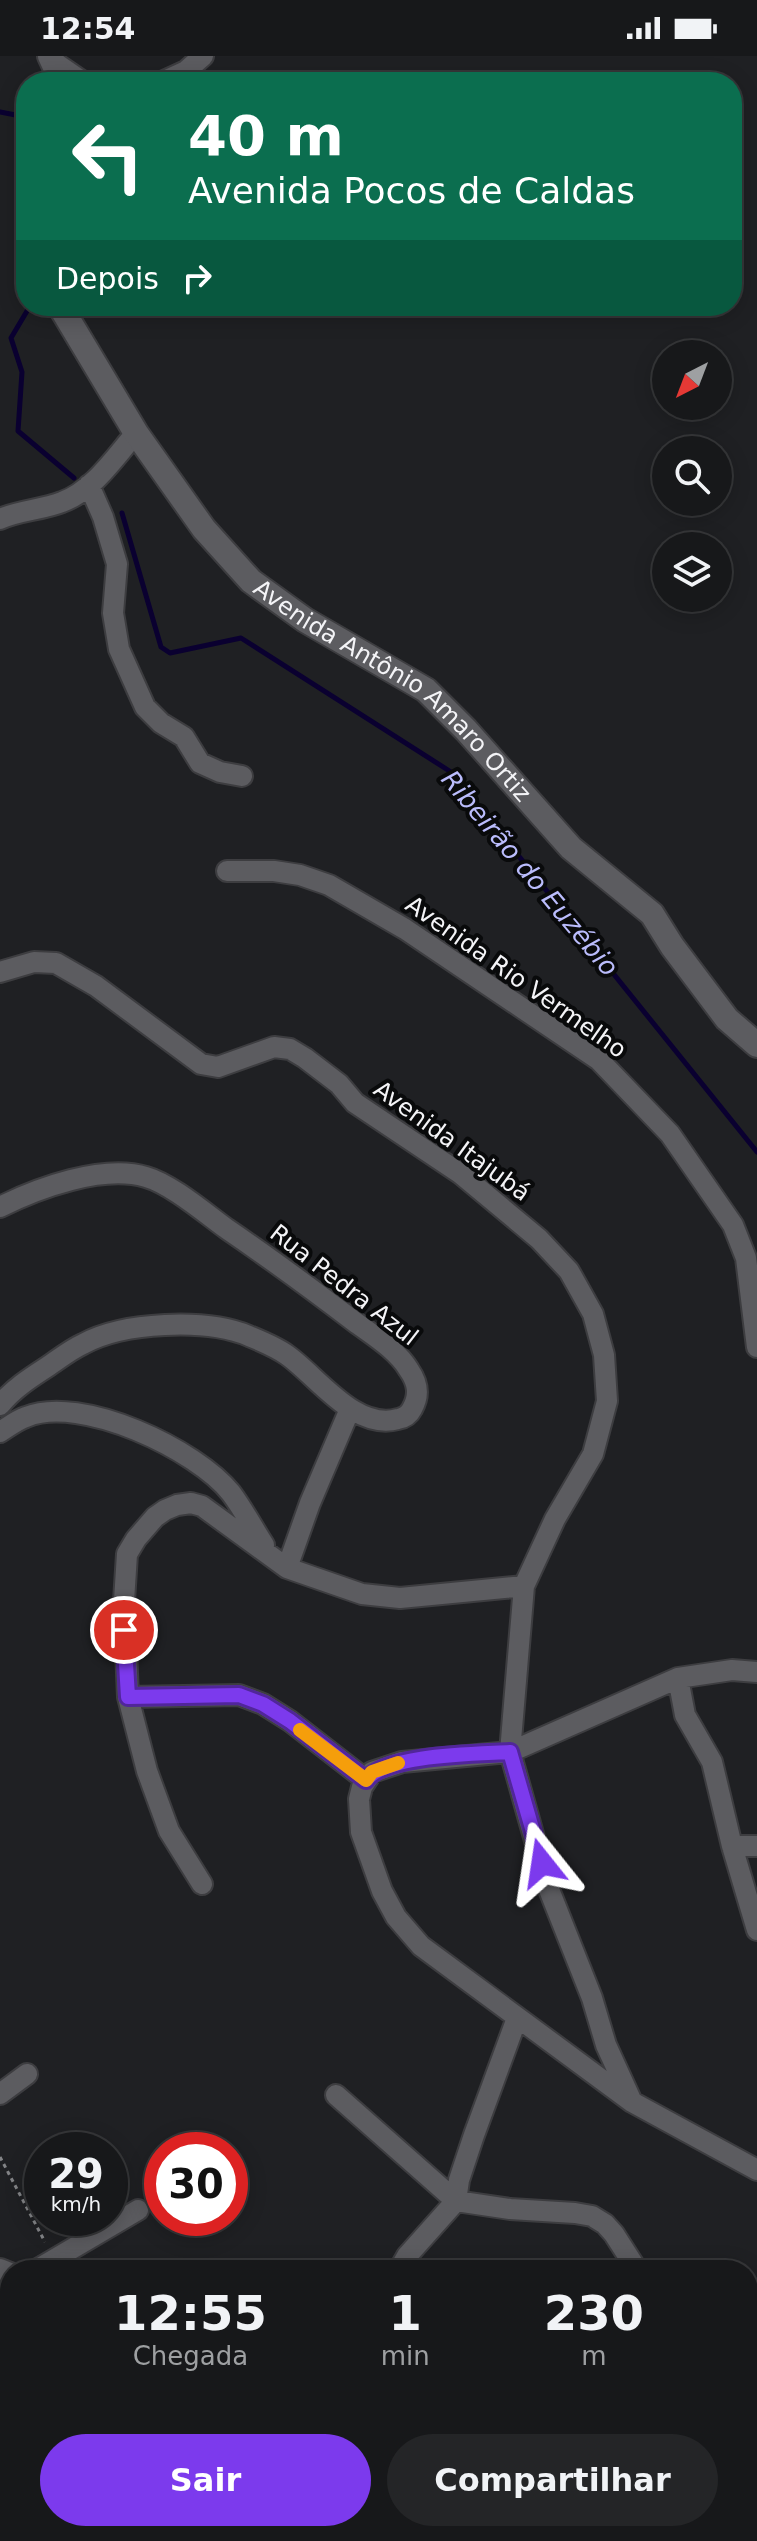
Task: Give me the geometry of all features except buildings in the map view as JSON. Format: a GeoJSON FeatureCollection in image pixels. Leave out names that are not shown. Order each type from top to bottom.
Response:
{"type":"FeatureCollection","features":[{"type":"Feature","properties":{"kind":"street"},"geometry":{"type":"LineString","coordinates":[[184,72],[203,56]]}},
{"type":"Feature","properties":{"kind":"street","name":"Avenida Antônio Amaro Ortiz"},"geometry":{"type":"LineString","coordinates":[[66,316],[136,433],[204,529],[251,581],[305,620],[426,690],[466,730],[571,848],[652,914],[727,1019],[757,1045]]}},
{"type":"Feature","properties":{"kind":"street"},"geometry":{"type":"LineString","coordinates":[[0,519],[79,495],[136,433]]}},
{"type":"Feature","properties":{"kind":"street"},"geometry":{"type":"LineString","coordinates":[[89,485],[103,517],[117,564],[113,613],[119,649],[145,707],[161,723],[184,737],[200,763],[220,772],[242,776]]}},
{"type":"Feature","properties":{"kind":"street","name":"Avenida Rio Vermelho"},"geometry":{"type":"LineString","coordinates":[[227,871],[274,871],[300,875],[329,885],[405,929],[599,1060],[670,1134],[733,1225],[746,1258],[757,1347]]}},
{"type":"Feature","properties":{"kind":"street","name":"Avenida Itajubá"},"geometry":{"type":"LineString","coordinates":[[0,972],[34,962],[56,963],[96,986],[201,1064],[218,1067],[274,1047],[290,1049],[322,1069],[370,1114],[461,1174],[539,1239],[569,1271],[593,1314],[604,1355],[607,1401],[593,1454],[555,1519],[524,1586]]}},
{"type":"Feature","properties":{"kind":"street","name":"Rua Pedra Azul"},"geometry":{"type":"LineString","coordinates":[[0,1207],[25,1194],[84,1177],[117,1173],[146,1177],[177,1194],[288,1271],[393,1351],[417,1384],[411,1413],[394,1420],[376,1420],[350,1409],[285,1353],[246,1334],[204,1326],[152,1325],[116,1331],[84,1343],[27,1380],[0,1405]]}},
{"type":"Feature","properties":{"kind":"street"},"geometry":{"type":"LineString","coordinates":[[280,1563],[310,1503],[350,1409]]}},
{"type":"Feature","properties":{"kind":"street"},"geometry":{"type":"LineString","coordinates":[[0,1432],[28,1416],[55,1413],[97,1417],[147,1434],[188,1455],[230,1491],[280,1563]]}},
{"type":"Feature","properties":{"kind":"street"},"geometry":{"type":"LineString","coordinates":[[202,1884],[169,1831],[147,1771],[128,1697],[124,1601],[127,1554],[155,1517],[177,1505],[191,1503],[202,1506],[280,1563],[362,1594],[400,1598],[524,1586],[510,1752],[548,1887],[592,1998],[606,2045],[632,2102]]}},
{"type":"Feature","properties":{"kind":"street"},"geometry":{"type":"LineString","coordinates":[[757,1672],[732,1670],[678,1678],[510,1752],[402,1762],[372,1772],[359,1799],[361,1832],[382,1891],[396,1917],[421,1946],[632,2102],[757,2170]]}},
{"type":"Feature","properties":{"kind":"street"},"geometry":{"type":"LineString","coordinates":[[678,1678],[685,1715],[712,1762],[732,1846],[757,1930]]}},
{"type":"Feature","properties":{"kind":"street"},"geometry":{"type":"LineString","coordinates":[[128,1697],[239,1695],[263,1704],[290,1721],[366,1780]]}},
{"type":"Feature","properties":{"kind":"street"},"geometry":{"type":"LineString","coordinates":[[732,1846],[757,1846]]}},
{"type":"Feature","properties":{"kind":"street"},"geometry":{"type":"LineString","coordinates":[[406,2260],[456,2201],[459,2180],[474,2135],[517,2018]]}},
{"type":"Feature","properties":{"kind":"street"},"geometry":{"type":"LineString","coordinates":[[0,2094],[27,2074]]}},
{"type":"Feature","properties":{"kind":"street"},"geometry":{"type":"LineString","coordinates":[[336,2095],[456,2201],[592,2216],[614,2234],[631,2260]]}},
{"type":"Feature","properties":{"kind":"street"},"geometry":{"type":"LineString","coordinates":[[52,2260],[138,2210]]}},
{"type":"Feature","properties":{"kind":"path"},"geometry":{"type":"LineString","coordinates":[[0,2157],[43,2260]]}},
{"type":"Feature","properties":{"kind":"waterway"},"geometry":{"type":"LineString","coordinates":[[0,112],[16,115]]}},
{"type":"Feature","properties":{"kind":"waterway"},"geometry":{"type":"LineString","coordinates":[[24,316],[11,338],[22,372],[18,431],[74,478]]}},
{"type":"Feature","properties":{"kind":"waterway","name":"Ribeirão do Euzébio"},"geometry":{"type":"LineString","coordinates":[[122,513],[161,647],[170,653],[241,638],[451,772],[757,1152]]}},
{"type":"Feature","properties":{"kind":"slow traffic"},"geometry":{"type":"LineString","coordinates":[[300,1730],[366,1780],[372,1772],[398,1763]]}},
{"type":"Feature","properties":{"kind":"route"},"geometry":{"type":"LineString","coordinates":[[124,1630],[128,1697],[239,1695],[263,1704],[290,1721],[366,1780],[372,1772],[402,1762],[510,1752],[542,1863]]}}]}
